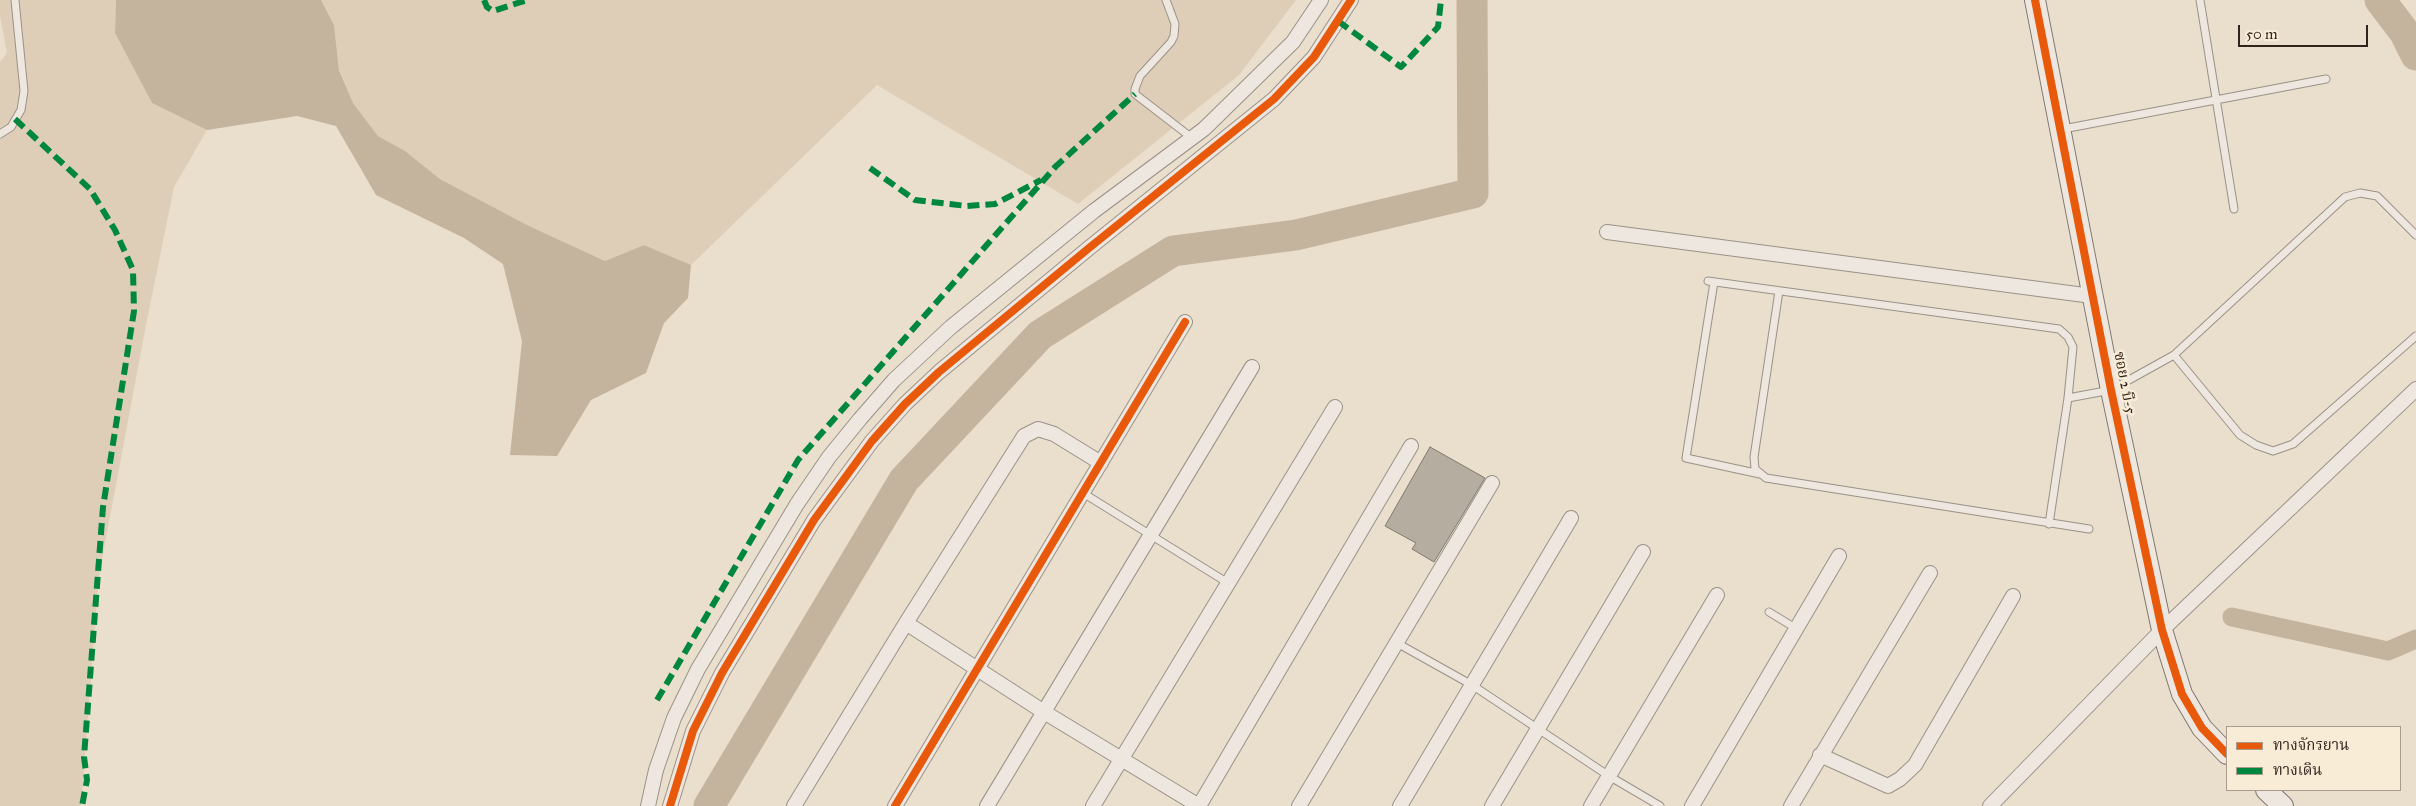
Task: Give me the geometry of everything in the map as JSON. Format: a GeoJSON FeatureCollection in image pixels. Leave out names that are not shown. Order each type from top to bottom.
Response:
{"type":"FeatureCollection","features":[{"type":"Feature","properties":{"kind":"street"},"geometry":{"type":"LineString","coordinates":[[648,806],[656,770],[674,718],[698,669],[797,504],[860,418],[894,380],[951,327],[1094,211],[1204,129],[1293,42],[1321,0]]}},
{"type":"Feature","properties":{"kind":"street"},"geometry":{"type":"LineString","coordinates":[[670,806],[693,731],[722,673],[814,520],[872,441],[905,404],[939,372],[1274,99],[1314,57],[1351,0]]}},
{"type":"Feature","properties":{"kind":"street","name":"ซอย 2 บี-5"},"geometry":{"type":"LineString","coordinates":[[2035,0],[2092,296],[2162,630],[2182,694],[2202,728],[2226,753]]}},
{"type":"Feature","properties":{"kind":"street"},"geometry":{"type":"LineString","coordinates":[[1607,232],[2092,296]]}},
{"type":"Feature","properties":{"kind":"street"},"geometry":{"type":"LineString","coordinates":[[894,806],[1185,322]]}},
{"type":"Feature","properties":{"kind":"street"},"geometry":{"type":"LineString","coordinates":[[987,806],[1252,367]]}},
{"type":"Feature","properties":{"kind":"street"},"geometry":{"type":"LineString","coordinates":[[1990,806],[2162,630],[2416,389]]}},
{"type":"Feature","properties":{"kind":"street"},"geometry":{"type":"LineString","coordinates":[[1093,806],[1335,407]]}},
{"type":"Feature","properties":{"kind":"street"},"geometry":{"type":"LineString","coordinates":[[794,806],[1024,436],[1038,429],[1054,434],[1101,463]]}},
{"type":"Feature","properties":{"kind":"street"},"geometry":{"type":"LineString","coordinates":[[906,623],[1044,712],[1199,806],[1411,446]]}},
{"type":"Feature","properties":{"kind":"street"},"geometry":{"type":"LineString","coordinates":[[1299,806],[1492,483]]}},
{"type":"Feature","properties":{"kind":"street"},"geometry":{"type":"LineString","coordinates":[[1400,806],[1571,518]]}},
{"type":"Feature","properties":{"kind":"street"},"geometry":{"type":"LineString","coordinates":[[1492,806],[1643,552]]}},
{"type":"Feature","properties":{"kind":"street"},"geometry":{"type":"LineString","coordinates":[[1692,806],[1839,556]]}},
{"type":"Feature","properties":{"kind":"street"},"geometry":{"type":"LineString","coordinates":[[1791,806],[1930,573]]}},
{"type":"Feature","properties":{"kind":"street"},"geometry":{"type":"LineString","coordinates":[[1591,806],[1716,595]]}},
{"type":"Feature","properties":{"kind":"street"},"geometry":{"type":"LineString","coordinates":[[1820,756],[1888,786],[1900,779],[1915,765],[2013,596]]}},
{"type":"Feature","properties":{"kind":"street"},"geometry":{"type":"LineString","coordinates":[[2267,791],[2283,806]]}},
{"type":"Feature","properties":{"kind":"lane"},"geometry":{"type":"LineString","coordinates":[[0,134],[11,127],[21,110],[24,91],[15,0]]}},
{"type":"Feature","properties":{"kind":"lane"},"geometry":{"type":"LineString","coordinates":[[1166,0],[1174,24],[1174,36],[1172,42],[1140,76],[1135,94],[1192,138]]}},
{"type":"Feature","properties":{"kind":"lane"},"geometry":{"type":"LineString","coordinates":[[2200,0],[2234,209]]}},
{"type":"Feature","properties":{"kind":"lane"},"geometry":{"type":"LineString","coordinates":[[2060,130],[2326,79]]}},
{"type":"Feature","properties":{"kind":"lane"},"geometry":{"type":"LineString","coordinates":[[2068,398],[2111,390],[2174,355],[2345,197],[2360,193],[2377,196],[2416,235]]}},
{"type":"Feature","properties":{"kind":"lane"},"geometry":{"type":"LineString","coordinates":[[1760,474],[1686,458],[1711,281],[2058,329],[2068,337],[2073,347],[2068,398],[2049,524]]}},
{"type":"Feature","properties":{"kind":"lane"},"geometry":{"type":"LineString","coordinates":[[1779,291],[1754,457],[1756,469],[1760,474],[1776,481],[2089,529]]}},
{"type":"Feature","properties":{"kind":"lane"},"geometry":{"type":"LineString","coordinates":[[2174,355],[2240,435],[2256,445],[2274,451],[2293,444],[2416,336]]}},
{"type":"Feature","properties":{"kind":"lane"},"geometry":{"type":"LineString","coordinates":[[1083,493],[1228,583]]}},
{"type":"Feature","properties":{"kind":"lane"},"geometry":{"type":"LineString","coordinates":[[1769,612],[1797,628]]}},
{"type":"Feature","properties":{"kind":"lane"},"geometry":{"type":"LineString","coordinates":[[1397,643],[1472,685],[1609,776],[1660,806]]}},
{"type":"Feature","properties":{"kind":"shaded area"},"geometry":{"type":"Polygon","coordinates":[[[0,0],[116,0],[115,33],[152,103],[207,130],[174,187],[99,575],[81,806],[0,806],[0,62],[7,53],[0,16],[0,0]]]}},
{"type":"Feature","properties":{"kind":"shaded area"},"geometry":{"type":"Polygon","coordinates":[[[116,0],[321,0],[334,25],[339,70],[353,103],[378,136],[405,151],[440,179],[527,225],[605,261],[644,245],[691,265],[688,298],[664,323],[646,373],[591,400],[557,456],[510,455],[522,341],[503,264],[464,238],[376,195],[336,126],[297,116],[207,130],[152,103],[115,33],[116,0]]]}},
{"type":"Feature","properties":{"kind":"shaded area"},"geometry":{"type":"Polygon","coordinates":[[[321,0],[1296,0],[1239,75],[1078,204],[877,85],[691,265],[644,245],[605,261],[527,225],[440,179],[405,151],[378,136],[353,103],[339,69],[334,25],[321,0]]]}},
{"type":"Feature","properties":{"kind":"building"},"geometry":{"type":"Polygon","coordinates":[[[1430,447],[1485,478],[1434,562],[1412,549],[1416,543],[1385,526],[1430,447]]]}},
{"type":"Feature","properties":{"kind":"waterway"},"geometry":{"type":"LineString","coordinates":[[709,806],[904,480],[1040,335],[1173,251],[1296,235],[1473,193],[1472,0]]}},
{"type":"Feature","properties":{"kind":"waterway"},"geometry":{"type":"LineString","coordinates":[[2380,0],[2405,33],[2416,55]]}},
{"type":"Feature","properties":{"kind":"waterway"},"geometry":{"type":"LineString","coordinates":[[2232,617],[2388,651],[2416,639]]}},
{"type":"Feature","properties":{"kind":"marked path"},"geometry":{"type":"LineString","coordinates":[[484,0],[487,7],[493,11],[527,0]]}},
{"type":"Feature","properties":{"kind":"marked path"},"geometry":{"type":"LineString","coordinates":[[1338,21],[1401,67],[1438,27],[1441,0]]}},
{"type":"Feature","properties":{"kind":"marked path"},"geometry":{"type":"LineString","coordinates":[[1054,168],[1135,94]]}},
{"type":"Feature","properties":{"kind":"marked path"},"geometry":{"type":"LineString","coordinates":[[15,119],[90,189],[115,230],[133,270],[134,311],[103,507],[84,757],[87,780],[82,806]]}},
{"type":"Feature","properties":{"kind":"marked path"},"geometry":{"type":"LineString","coordinates":[[657,700],[798,460],[1057,165]]}},
{"type":"Feature","properties":{"kind":"marked path"},"geometry":{"type":"LineString","coordinates":[[870,168],[915,200],[967,206],[995,204],[1041,180]]}},
{"type":"Feature","properties":{"kind":"cycle path"},"geometry":{"type":"LineString","coordinates":[[670,806],[693,731],[722,673],[814,520],[872,441],[905,404],[939,372],[1274,99],[1314,57],[1351,0]]}},
{"type":"Feature","properties":{"kind":"cycle path"},"geometry":{"type":"LineString","coordinates":[[2035,0],[2111,390],[2162,630],[2182,694],[2202,728],[2226,753]]}},
{"type":"Feature","properties":{"kind":"cycle path"},"geometry":{"type":"LineString","coordinates":[[895,806],[1185,322]]}}]}
